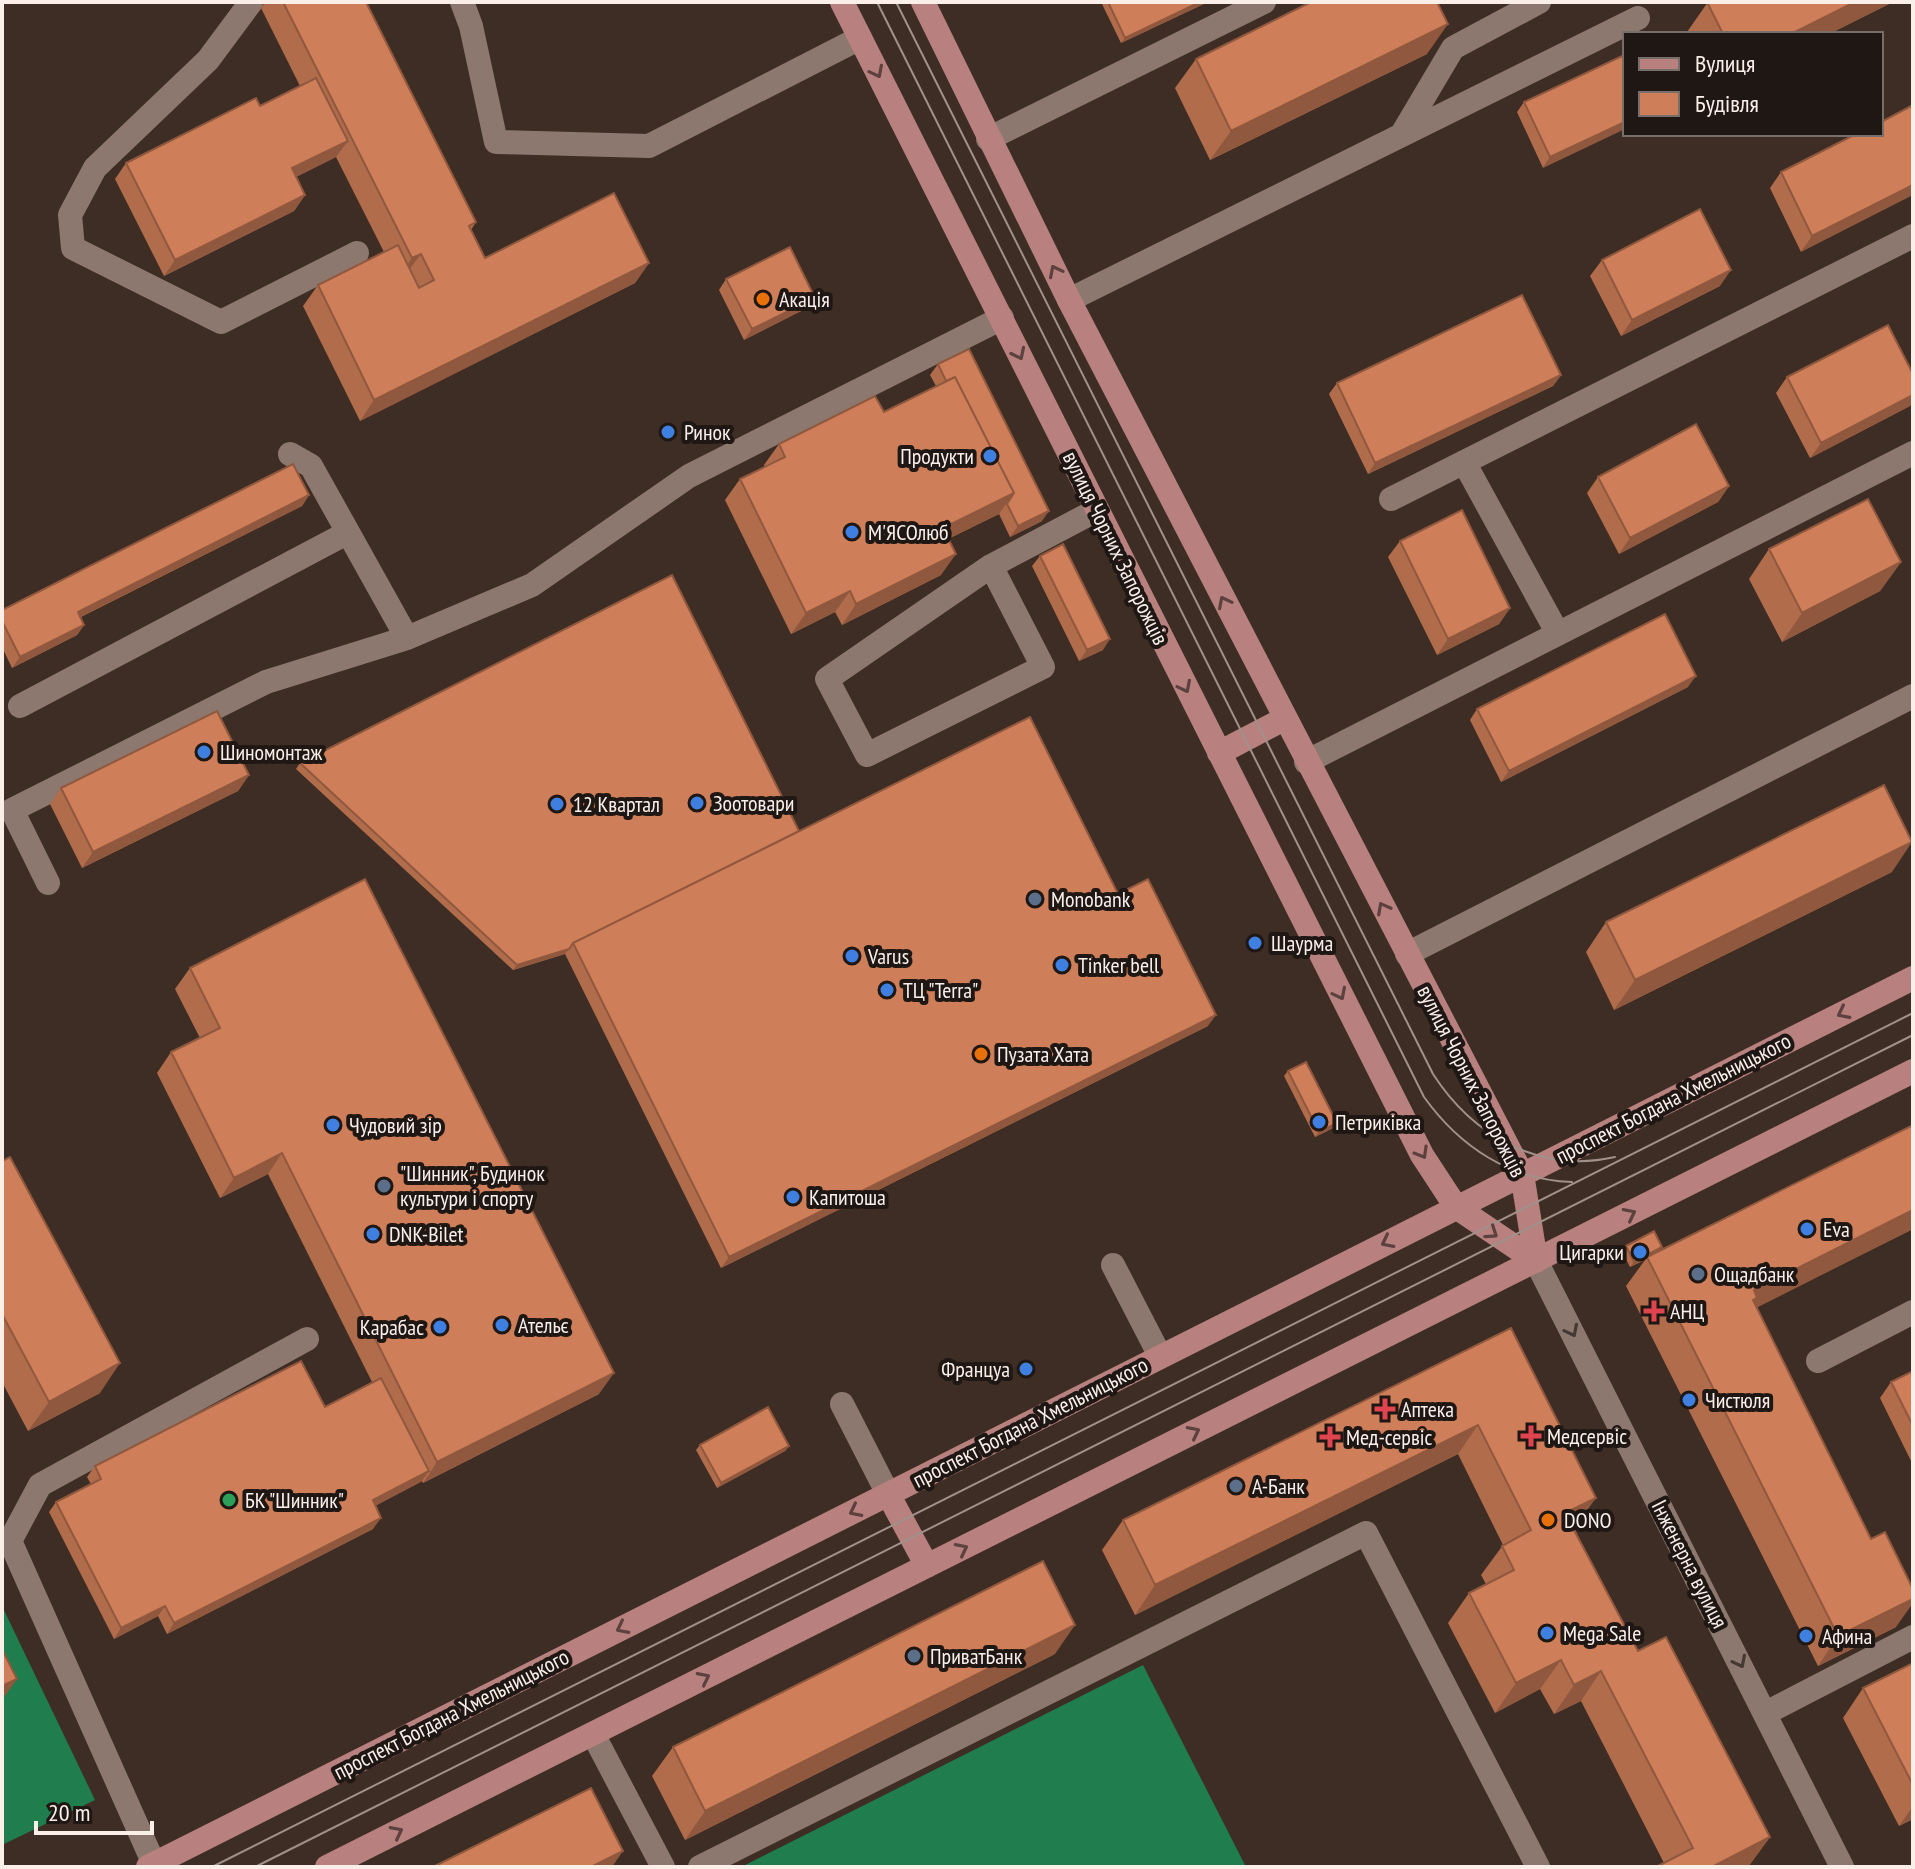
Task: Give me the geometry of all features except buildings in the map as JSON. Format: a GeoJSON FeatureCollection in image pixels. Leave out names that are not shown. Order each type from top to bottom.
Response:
{"type":"FeatureCollection","features":[{"type":"Feature","properties":{"kind":"main road","name":"вулиця Чорних Запорожців"},"geometry":{"type":"LineString","coordinates":[[842,2],[1412,1135],[1456,1207],[1536,1261]]}},
{"type":"Feature","properties":{"kind":"main road","name":"вулиця Чорних Запорожців"},"geometry":{"type":"LineString","coordinates":[[923,2],[1069,300],[1522,1174],[1536,1261]]}},
{"type":"Feature","properties":{"kind":"main road"},"geometry":{"type":"LineString","coordinates":[[1219,753],[1284,719]]}},
{"type":"Feature","properties":{"kind":"main road","name":"проспект Богдана Хмельницького"},"geometry":{"type":"LineString","coordinates":[[151,1865],[1913,978]]}},
{"type":"Feature","properties":{"kind":"main road"},"geometry":{"type":"LineString","coordinates":[[327,1867],[1913,1071]]}},
{"type":"Feature","properties":{"kind":"main road"},"geometry":{"type":"LineString","coordinates":[[888,1494],[927,1566]]}},
{"type":"Feature","properties":{"kind":"street"},"geometry":{"type":"LineString","coordinates":[[251,2],[208,60],[95,168],[70,215],[73,248],[221,322],[357,253]]}},
{"type":"Feature","properties":{"kind":"street"},"geometry":{"type":"LineString","coordinates":[[462,2],[471,26],[496,142],[649,146],[860,38]]}},
{"type":"Feature","properties":{"kind":"street"},"geometry":{"type":"LineString","coordinates":[[988,139],[1264,2]]}},
{"type":"Feature","properties":{"kind":"street"},"geometry":{"type":"LineString","coordinates":[[1402,134],[1453,48],[1539,2]]}},
{"type":"Feature","properties":{"kind":"street"},"geometry":{"type":"LineString","coordinates":[[1069,300],[1638,18]]}},
{"type":"Feature","properties":{"kind":"street"},"geometry":{"type":"LineString","coordinates":[[1391,499],[1913,236]]}},
{"type":"Feature","properties":{"kind":"street"},"geometry":{"type":"LineString","coordinates":[[48,883],[12,810],[266,682],[407,638],[532,585],[689,476],[1002,318]]}},
{"type":"Feature","properties":{"kind":"street"},"geometry":{"type":"LineString","coordinates":[[1306,762],[1913,453]]}},
{"type":"Feature","properties":{"kind":"street"},"geometry":{"type":"LineString","coordinates":[[290,454],[311,466],[407,638]]}},
{"type":"Feature","properties":{"kind":"street"},"geometry":{"type":"LineString","coordinates":[[1464,462],[1557,632]]}},
{"type":"Feature","properties":{"kind":"street"},"geometry":{"type":"LineString","coordinates":[[991,566],[1043,667],[867,755],[827,679],[991,566],[1097,510]]}},
{"type":"Feature","properties":{"kind":"street"},"geometry":{"type":"LineString","coordinates":[[20,706],[347,533]]}},
{"type":"Feature","properties":{"kind":"street"},"geometry":{"type":"LineString","coordinates":[[1407,954],[1913,696]]}},
{"type":"Feature","properties":{"kind":"street","name":"Інженерна вулиця"},"geometry":{"type":"LineString","coordinates":[[1536,1261],[1842,1867]]}},
{"type":"Feature","properties":{"kind":"street"},"geometry":{"type":"LineString","coordinates":[[1113,1265],[1160,1356]]}},
{"type":"Feature","properties":{"kind":"street"},"geometry":{"type":"LineString","coordinates":[[1818,1361],[1913,1312]]}},
{"type":"Feature","properties":{"kind":"street"},"geometry":{"type":"LineString","coordinates":[[151,1865],[10,1541],[40,1485],[307,1339]]}},
{"type":"Feature","properties":{"kind":"street"},"geometry":{"type":"LineString","coordinates":[[842,1404],[888,1494]]}},
{"type":"Feature","properties":{"kind":"street"},"geometry":{"type":"LineString","coordinates":[[700,1867],[1366,1533],[1538,1867]]}},
{"type":"Feature","properties":{"kind":"street"},"geometry":{"type":"LineString","coordinates":[[1766,1713],[1913,1637]]}},
{"type":"Feature","properties":{"kind":"street"},"geometry":{"type":"LineString","coordinates":[[593,1734],[663,1867]]}},
{"type":"Feature","properties":{"kind":"green space"},"geometry":{"type":"Polygon","coordinates":[[[2,1606],[95,1800],[2,1845],[2,1606]]]}},
{"type":"Feature","properties":{"kind":"green space"},"geometry":{"type":"Polygon","coordinates":[[[1143,1665],[1246,1867],[741,1867],[1143,1665]]]}},
{"type":"Feature","properties":{"kind":"tram line"},"geometry":{"type":"LineString","coordinates":[[877,2],[1424,1097],[1454,1131],[1488,1158],[1528,1175],[1572,1182]]}},
{"type":"Feature","properties":{"kind":"tram line"},"geometry":{"type":"LineString","coordinates":[[896,2],[1433,1074],[1468,1116],[1511,1145],[1535,1155],[1561,1160],[1587,1161],[1615,1157]]}},
{"type":"Feature","properties":{"kind":"tram line"},"geometry":{"type":"LineString","coordinates":[[212,1867],[1913,1013]]}},
{"type":"Feature","properties":{"kind":"tram line"},"geometry":{"type":"LineString","coordinates":[[255,1867],[1913,1035]]}},
{"type":"Feature","properties":{"kind":"place","name":"Акація"},"geometry":{"type":"Point","coordinates":[763,299]}},
{"type":"Feature","properties":{"kind":"place","name":"Ринок"},"geometry":{"type":"Point","coordinates":[668,432]}},
{"type":"Feature","properties":{"kind":"place","name":"Продукти"},"geometry":{"type":"Point","coordinates":[990,456]}},
{"type":"Feature","properties":{"kind":"place","name":"М'ЯСОлюб"},"geometry":{"type":"Point","coordinates":[852,532]}},
{"type":"Feature","properties":{"kind":"place","name":"Шиномонтаж"},"geometry":{"type":"Point","coordinates":[204,752]}},
{"type":"Feature","properties":{"kind":"place","name":"Зоотовари"},"geometry":{"type":"Point","coordinates":[697,803]}},
{"type":"Feature","properties":{"kind":"place","name":"12 Квартал"},"geometry":{"type":"Point","coordinates":[557,804]}},
{"type":"Feature","properties":{"kind":"place","name":"Monobank"},"geometry":{"type":"Point","coordinates":[1035,899]}},
{"type":"Feature","properties":{"kind":"place","name":"Шаурма"},"geometry":{"type":"Point","coordinates":[1255,943]}},
{"type":"Feature","properties":{"kind":"place","name":"Varus"},"geometry":{"type":"Point","coordinates":[852,956]}},
{"type":"Feature","properties":{"kind":"place","name":"Tinker bell"},"geometry":{"type":"Point","coordinates":[1062,965]}},
{"type":"Feature","properties":{"kind":"place","name":"ТЦ \"Terra\""},"geometry":{"type":"Point","coordinates":[887,990]}},
{"type":"Feature","properties":{"kind":"place","name":"Пузата Хата"},"geometry":{"type":"Point","coordinates":[981,1054]}},
{"type":"Feature","properties":{"kind":"place","name":"Петриківка"},"geometry":{"type":"Point","coordinates":[1319,1122]}},
{"type":"Feature","properties":{"kind":"place","name":"Чудовий зір"},"geometry":{"type":"Point","coordinates":[333,1125]}},
{"type":"Feature","properties":{"kind":"place","name":"\"Шинник\", Будинок культури і спорту"},"geometry":{"type":"Point","coordinates":[384,1186]}},
{"type":"Feature","properties":{"kind":"place","name":"Капитоша"},"geometry":{"type":"Point","coordinates":[793,1197]}},
{"type":"Feature","properties":{"kind":"place","name":"Eva"},"geometry":{"type":"Point","coordinates":[1807,1229]}},
{"type":"Feature","properties":{"kind":"place","name":"DNK-Bilet"},"geometry":{"type":"Point","coordinates":[373,1234]}},
{"type":"Feature","properties":{"kind":"place","name":"Цигарки"},"geometry":{"type":"Point","coordinates":[1640,1252]}},
{"type":"Feature","properties":{"kind":"place","name":"Ощадбанк"},"geometry":{"type":"Point","coordinates":[1698,1274]}},
{"type":"Feature","properties":{"kind":"place","name":"АНЦ"},"geometry":{"type":"Point","coordinates":[1654,1311]}},
{"type":"Feature","properties":{"kind":"place","name":"Ательє"},"geometry":{"type":"Point","coordinates":[502,1325]}},
{"type":"Feature","properties":{"kind":"place","name":"Карабас"},"geometry":{"type":"Point","coordinates":[440,1327]}},
{"type":"Feature","properties":{"kind":"place","name":"Француа"},"geometry":{"type":"Point","coordinates":[1026,1369]}},
{"type":"Feature","properties":{"kind":"place","name":"Чистюля"},"geometry":{"type":"Point","coordinates":[1689,1400]}},
{"type":"Feature","properties":{"kind":"place","name":"Аптека"},"geometry":{"type":"Point","coordinates":[1385,1409]}},
{"type":"Feature","properties":{"kind":"place","name":"Медсервіс"},"geometry":{"type":"Point","coordinates":[1531,1436]}},
{"type":"Feature","properties":{"kind":"place","name":"Мед-сервіс"},"geometry":{"type":"Point","coordinates":[1330,1437]}},
{"type":"Feature","properties":{"kind":"place","name":"А-Банк"},"geometry":{"type":"Point","coordinates":[1236,1486]}},
{"type":"Feature","properties":{"kind":"place","name":"БК \"Шинник\""},"geometry":{"type":"Point","coordinates":[229,1500]}},
{"type":"Feature","properties":{"kind":"place","name":"DONO"},"geometry":{"type":"Point","coordinates":[1548,1520]}},
{"type":"Feature","properties":{"kind":"place","name":"Mega Sale"},"geometry":{"type":"Point","coordinates":[1547,1633]}},
{"type":"Feature","properties":{"kind":"place","name":"Афина"},"geometry":{"type":"Point","coordinates":[1806,1636]}},
{"type":"Feature","properties":{"kind":"place","name":"ПриватБанк"},"geometry":{"type":"Point","coordinates":[914,1656]}}]}
